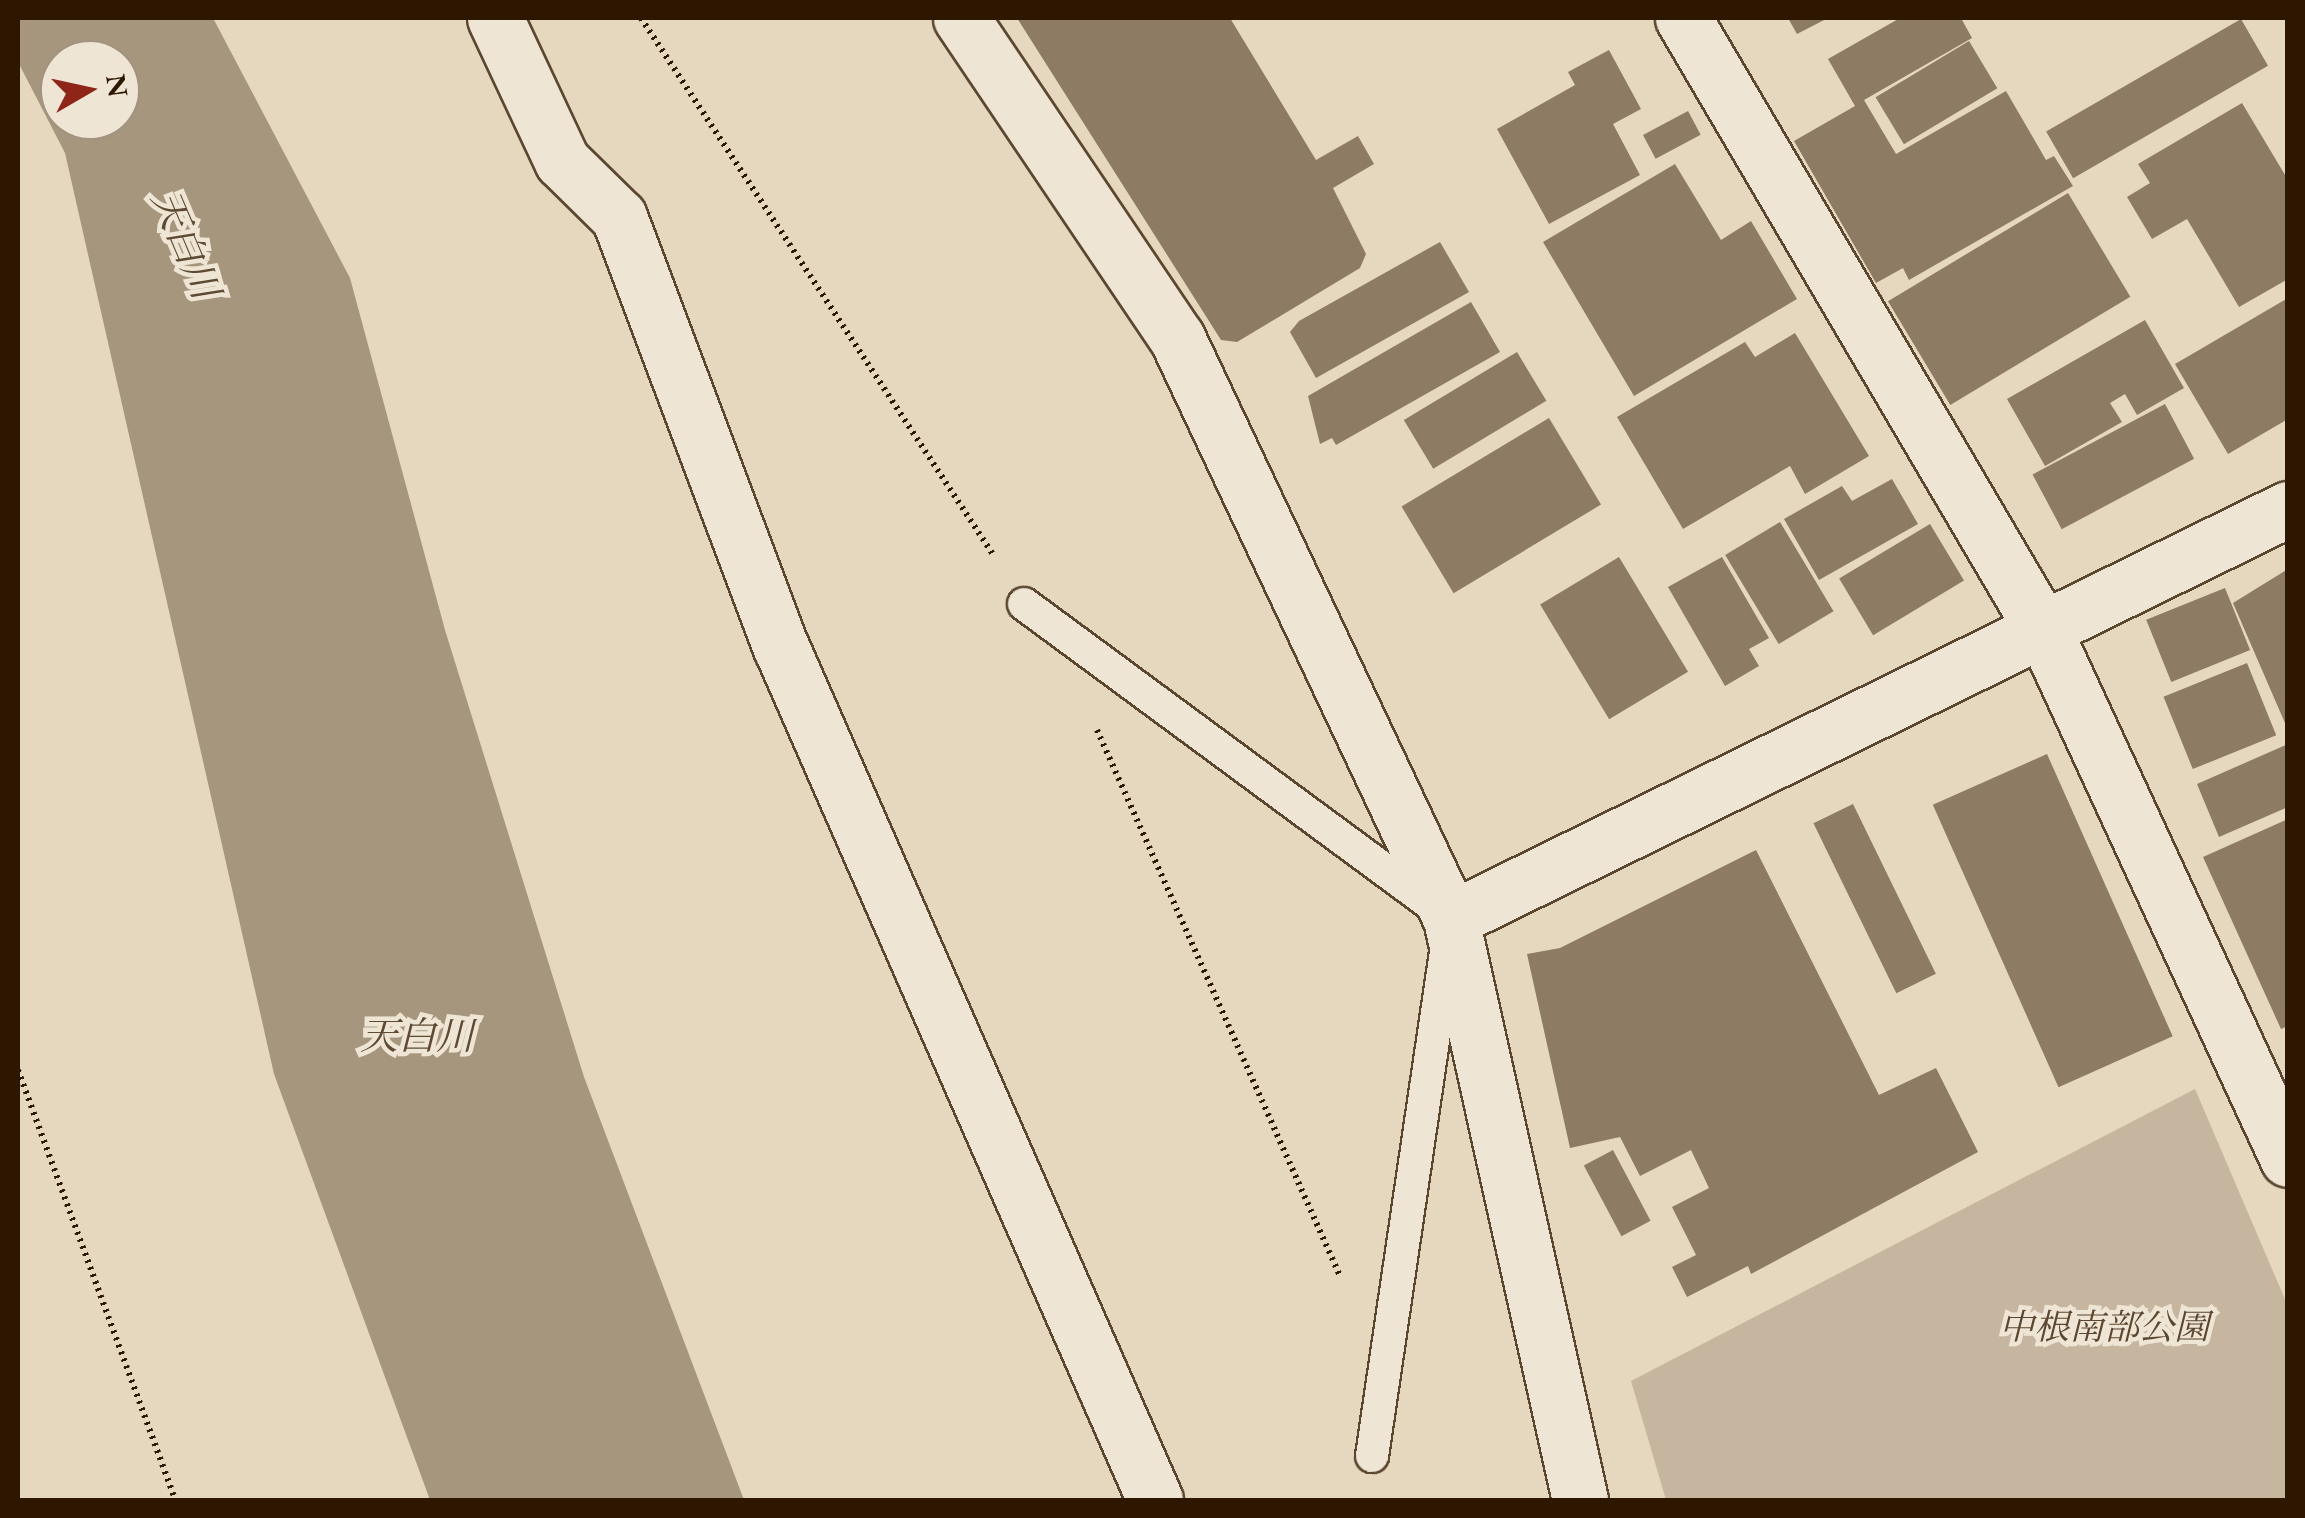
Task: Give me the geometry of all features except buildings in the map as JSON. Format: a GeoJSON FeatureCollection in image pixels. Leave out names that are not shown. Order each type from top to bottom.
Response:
{"type":"FeatureCollection","features":[{"type":"Feature","properties":{"kind":"street"},"geometry":{"type":"LineString","coordinates":[[495,18],[562,161],[619,217],[781,646],[1155,1500]]}},
{"type":"Feature","properties":{"kind":"street"},"geometry":{"type":"LineString","coordinates":[[961,18],[1177,338],[1452,919],[1580,1500]]}},
{"type":"Feature","properties":{"kind":"street"},"geometry":{"type":"LineString","coordinates":[[1683,18],[2046,636],[2288,1159]]}},
{"type":"Feature","properties":{"kind":"street"},"geometry":{"type":"LineString","coordinates":[[1452,919],[2046,636],[2288,509]]}},
{"type":"Feature","properties":{"kind":"lane"},"geometry":{"type":"LineString","coordinates":[[1024,604],[1452,919],[1372,1456]]}},
{"type":"Feature","properties":{"kind":"path"},"geometry":{"type":"LineString","coordinates":[[642,18],[1024,604]]}},
{"type":"Feature","properties":{"kind":"path"},"geometry":{"type":"LineString","coordinates":[[1092,720],[1342,1291]]}},
{"type":"Feature","properties":{"kind":"path"},"geometry":{"type":"LineString","coordinates":[[18,1070],[175,1500]]}},
{"type":"Feature","properties":{"kind":"green space","name":"中根南部公園"},"geometry":{"type":"Polygon","coordinates":[[[2195,1089],[2287,1304],[2287,1500],[1666,1500],[1631,1381],[2195,1089]]]}},
{"type":"Feature","properties":{"kind":"water","name":"天白川"},"geometry":{"type":"Polygon","coordinates":[[[18,18],[213,18],[350,278],[445,630],[584,1077],[744,1500],[430,1500],[274,1074],[65,153],[58,140],[140,140],[140,40],[40,40],[40,105],[18,62],[18,18]]]}}]}
